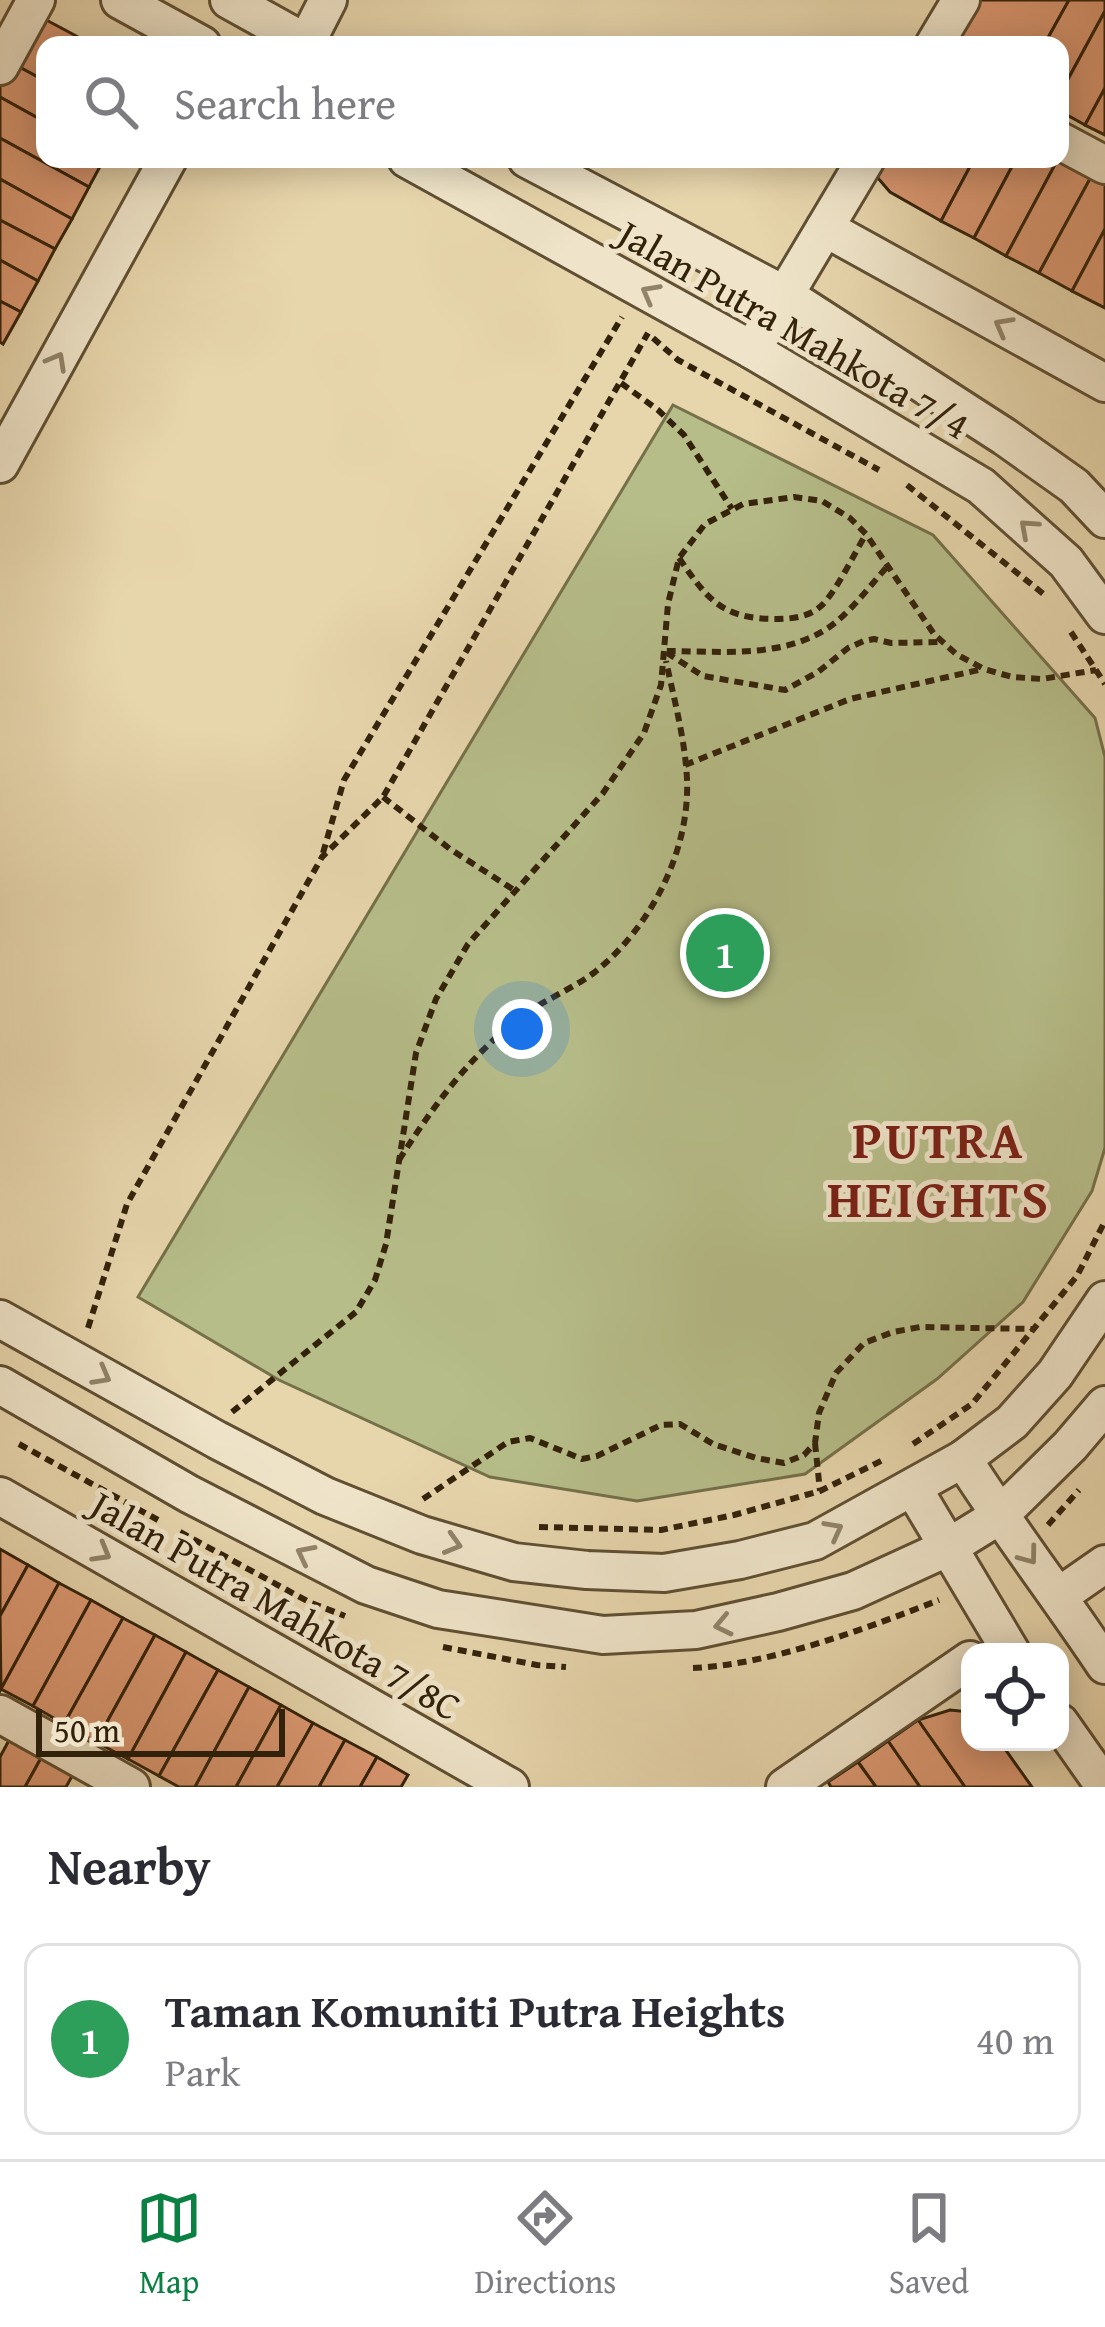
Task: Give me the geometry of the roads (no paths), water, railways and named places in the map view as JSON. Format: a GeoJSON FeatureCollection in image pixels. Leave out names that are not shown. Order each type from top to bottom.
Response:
{"type":"FeatureCollection","features":[{"type":"Feature","properties":{"kind":"street"},"geometry":{"type":"LineString","coordinates":[[0,66],[36,0]]}},
{"type":"Feature","properties":{"kind":"street"},"geometry":{"type":"LineString","coordinates":[[120,0],[186,36]]}},
{"type":"Feature","properties":{"kind":"street"},"geometry":{"type":"LineString","coordinates":[[229,0],[299,29],[328,0]]}},
{"type":"Feature","properties":{"kind":"street"},"geometry":{"type":"LineString","coordinates":[[939,36],[961,0]]}},
{"type":"Feature","properties":{"kind":"street"},"geometry":{"type":"LineString","coordinates":[[1069,146],[1105,165]]}},
{"type":"Feature","properties":{"kind":"street"},"geometry":{"type":"LineString","coordinates":[[0,464],[163,168]]}},
{"type":"Feature","properties":{"kind":"street","name":"Jalan Putra Mahkota 7/4"},"geometry":{"type":"LineString","coordinates":[[423,168],[752,350],[981,486],[1066,562],[1105,615]]}},
{"type":"Feature","properties":{"kind":"street","name":"Jalan Putra Mahkota 7/4"},"geometry":{"type":"LineString","coordinates":[[544,168],[785,295],[1005,436],[1074,486],[1105,519]]}},
{"type":"Feature","properties":{"kind":"street"},"geometry":{"type":"LineString","coordinates":[[752,350],[861,168]]}},
{"type":"Feature","properties":{"kind":"street"},"geometry":{"type":"LineString","coordinates":[[825,228],[1105,383]]}},
{"type":"Feature","properties":{"kind":"street"},"geometry":{"type":"LineString","coordinates":[[1105,1300],[1055,1374],[1012,1422],[962,1460],[815,1541],[664,1573],[514,1562],[422,1535],[325,1496],[226,1424],[12,1326],[0,1384],[189,1495],[366,1585],[438,1609],[602,1635],[696,1630],[853,1591],[946,1548],[999,1516],[1105,1405]]}},
{"type":"Feature","properties":{"kind":"street"},"geometry":{"type":"LineString","coordinates":[[962,1460],[1105,1665]]}},
{"type":"Feature","properties":{"kind":"street"},"geometry":{"type":"LineString","coordinates":[[913,1488],[995,1643]]}},
{"type":"Feature","properties":{"kind":"street","name":"Jalan Putra Mahkota 7/8C"},"geometry":{"type":"LineString","coordinates":[[0,1496],[510,1787]]}},
{"type":"Feature","properties":{"kind":"street"},"geometry":{"type":"LineString","coordinates":[[1059,1596],[1105,1564]]}},
{"type":"Feature","properties":{"kind":"street"},"geometry":{"type":"LineString","coordinates":[[785,1787],[961,1666]]}},
{"type":"Feature","properties":{"kind":"street"},"geometry":{"type":"LineString","coordinates":[[0,1714],[131,1787]]}},
{"type":"Feature","properties":{"kind":"street"},"geometry":{"type":"LineString","coordinates":[[1069,1736],[1105,1787]]}},
{"type":"Feature","properties":{"kind":"place","name":"Taman Komuniti Putra Heights"},"geometry":{"type":"Point","coordinates":[725,953]}},
{"type":"Feature","properties":{"kind":"district","name":"PUTRA HEIGHTS"},"geometry":{"type":"Point","coordinates":[939,1169]}}]}
